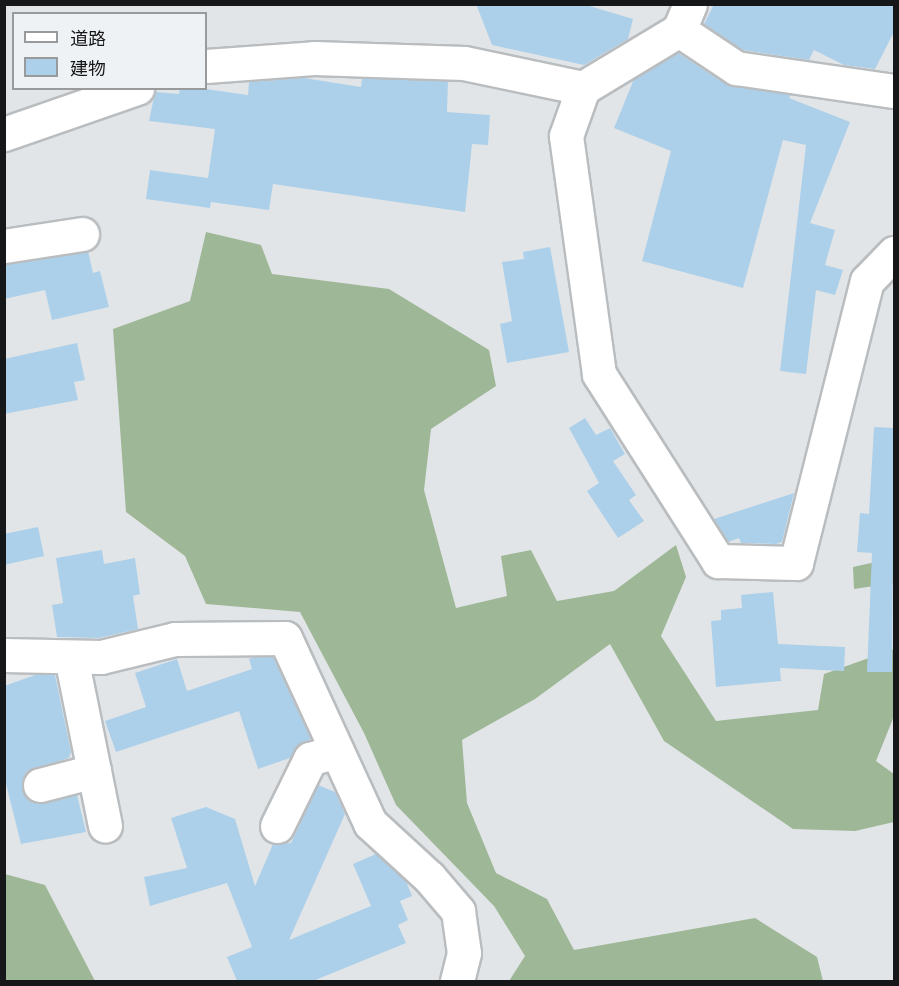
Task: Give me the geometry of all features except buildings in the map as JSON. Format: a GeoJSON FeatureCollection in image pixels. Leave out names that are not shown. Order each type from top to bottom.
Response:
{"type":"FeatureCollection","features":[{"type":"Feature","properties":{"kind":"street"},"geometry":{"type":"LineString","coordinates":[[894,91],[736,68],[684,17],[582,88],[566,136],[599,374],[718,561],[796,563],[867,281],[894,253]]}},
{"type":"Feature","properties":{"kind":"street"},"geometry":{"type":"LineString","coordinates":[[207,66],[314,58],[464,63],[582,88]]}},
{"type":"Feature","properties":{"kind":"street"},"geometry":{"type":"LineString","coordinates":[[4,134],[131,90]]}},
{"type":"Feature","properties":{"kind":"street"},"geometry":{"type":"LineString","coordinates":[[4,246],[82,234]]}},
{"type":"Feature","properties":{"kind":"street"},"geometry":{"type":"LineString","coordinates":[[4,656],[101,657],[175,639],[285,638],[370,823],[429,877],[458,910],[464,953],[457,981]]}},
{"type":"Feature","properties":{"kind":"street"},"geometry":{"type":"LineString","coordinates":[[71,657],[105,826]]}},
{"type":"Feature","properties":{"kind":"street"},"geometry":{"type":"LineString","coordinates":[[277,826],[310,759],[337,752]]}},
{"type":"Feature","properties":{"kind":"street"},"geometry":{"type":"LineString","coordinates":[[40,785],[94,771]]}},
{"type":"Feature","properties":{"kind":"green space"},"geometry":{"type":"Polygon","coordinates":[[[206,232],[261,245],[272,274],[389,289],[489,350],[496,386],[431,429],[424,490],[456,608],[507,596],[501,556],[531,550],[557,601],[614,591],[676,545],[686,577],[661,636],[716,721],[818,710],[824,674],[894,649],[894,716],[876,761],[894,774],[894,822],[855,831],[793,829],[664,741],[610,644],[535,699],[462,740],[467,803],[496,873],[547,899],[574,950],[755,918],[817,957],[823,981],[509,981],[525,956],[494,906],[396,805],[364,733],[300,612],[206,604],[185,556],[126,512],[113,329],[190,301],[206,232]]]}},
{"type":"Feature","properties":{"kind":"green space"},"geometry":{"type":"Polygon","coordinates":[[[894,558],[894,583],[854,589],[853,567],[894,558]]]}},
{"type":"Feature","properties":{"kind":"green space"},"geometry":{"type":"Polygon","coordinates":[[[5,874],[45,885],[95,981],[5,981],[5,874]]]}}]}
